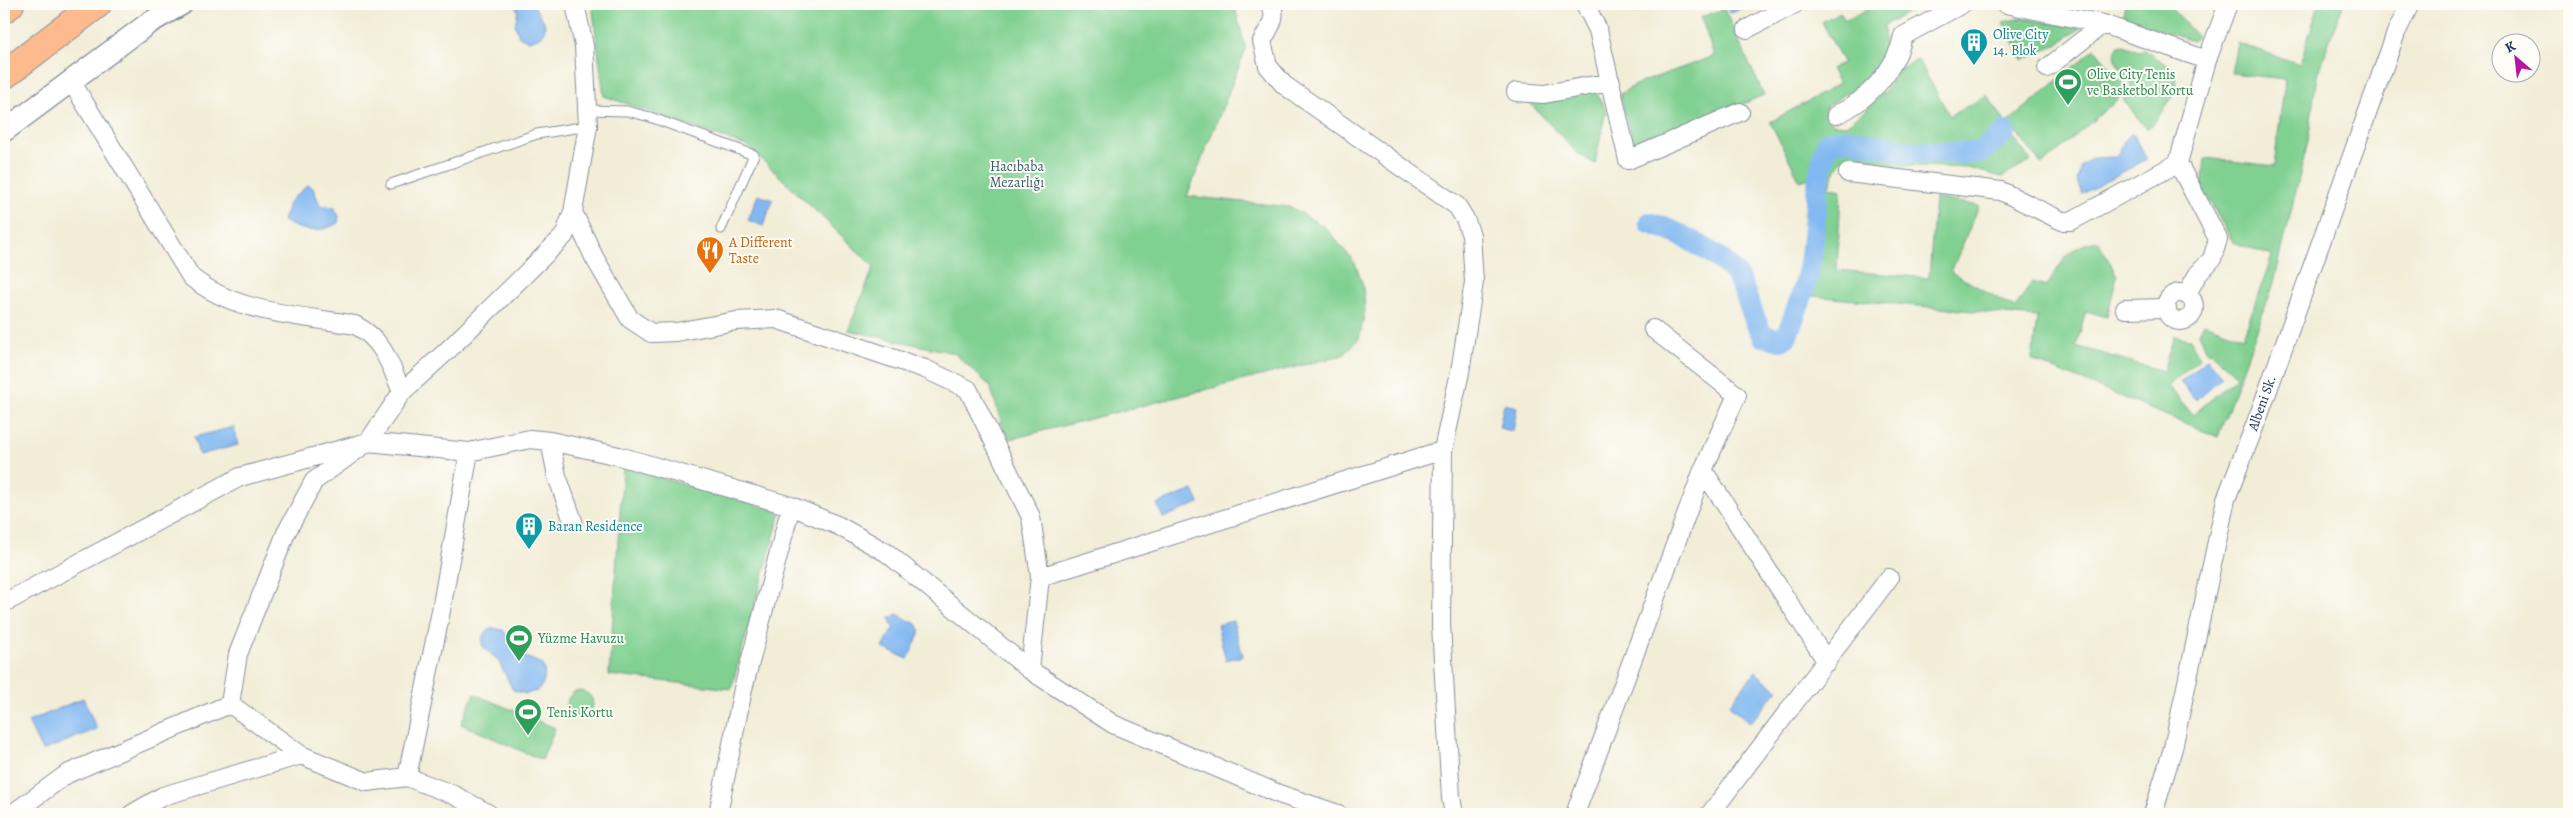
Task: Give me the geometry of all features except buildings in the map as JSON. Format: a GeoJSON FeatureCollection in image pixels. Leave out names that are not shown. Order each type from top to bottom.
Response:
{"type":"FeatureCollection","features":[{"type":"Feature","properties":{"kind":"highway"},"geometry":{"type":"LineString","coordinates":[[4,9],[10,4]]}},
{"type":"Feature","properties":{"kind":"highway"},"geometry":{"type":"LineString","coordinates":[[4,75],[97,4]]}},
{"type":"Feature","properties":{"kind":"street"},"geometry":{"type":"LineString","coordinates":[[4,130],[149,23],[182,4]]}},
{"type":"Feature","properties":{"kind":"street"},"geometry":{"type":"LineString","coordinates":[[230,704],[238,654],[286,533],[314,481],[368,442],[402,392],[449,349],[564,236],[574,212],[588,118],[584,46],[575,4]]}},
{"type":"Feature","properties":{"kind":"street"},"geometry":{"type":"LineString","coordinates":[[1270,4],[1273,8],[1274,16],[1262,41],[1264,54],[1268,66],[1284,85],[1457,206],[1465,219],[1471,235],[1474,282],[1460,372],[1443,450],[1441,625],[1451,798],[1454,814]]}},
{"type":"Feature","properties":{"kind":"street"},"geometry":{"type":"LineString","coordinates":[[1585,4],[1598,30],[1628,160],[1740,112]]}},
{"type":"Feature","properties":{"kind":"street"},"geometry":{"type":"LineString","coordinates":[[1746,29],[1795,4]]}},
{"type":"Feature","properties":{"kind":"street"},"geometry":{"type":"LineString","coordinates":[[1836,115],[1853,108],[1883,78],[1898,51],[1903,36],[1962,4]]}},
{"type":"Feature","properties":{"kind":"street"},"geometry":{"type":"LineString","coordinates":[[2006,4],[2102,24],[2207,60]]}},
{"type":"Feature","properties":{"kind":"street"},"geometry":{"type":"LineString","coordinates":[[2125,309],[2167,308],[2169,314],[2176,320],[2189,318],[2194,306],[2191,298],[2186,295],[2198,274],[2212,259],[2218,240],[2178,163],[2207,60],[2228,4]]}},
{"type":"Feature","properties":{"kind":"street","name":"Albeni Sk."},"geometry":{"type":"LineString","coordinates":[[2153,814],[2173,748],[2226,498],[2259,415],[2396,33],[2410,4]]}},
{"type":"Feature","properties":{"kind":"street"},"geometry":{"type":"LineString","coordinates":[[2047,68],[2102,24]]}},
{"type":"Feature","properties":{"kind":"street"},"geometry":{"type":"LineString","coordinates":[[71,81],[191,277],[207,290],[238,304],[355,325],[364,330],[385,351],[402,392]]}},
{"type":"Feature","properties":{"kind":"street"},"geometry":{"type":"LineString","coordinates":[[1516,92],[1544,94],[1611,82]]}},
{"type":"Feature","properties":{"kind":"street"},"geometry":{"type":"LineString","coordinates":[[1848,173],[2001,191],[2067,222],[2178,163]]}},
{"type":"Feature","properties":{"kind":"street"},"geometry":{"type":"LineString","coordinates":[[574,212],[594,257],[630,320],[651,333],[676,332],[736,321],[776,319],[925,369],[968,389],[1031,516],[1040,577],[1030,670]]}},
{"type":"Feature","properties":{"kind":"street"},"geometry":{"type":"LineString","coordinates":[[1575,814],[1703,470],[1737,395],[1653,329]]}},
{"type":"Feature","properties":{"kind":"street"},"geometry":{"type":"LineString","coordinates":[[4,603],[240,477],[368,442],[469,452],[530,439],[550,441],[619,456],[790,506],[839,526],[887,553],[1030,670],[1113,724],[1325,812]]}},
{"type":"Feature","properties":{"kind":"street"},"geometry":{"type":"LineString","coordinates":[[550,441],[557,476],[573,521]]}},
{"type":"Feature","properties":{"kind":"street"},"geometry":{"type":"LineString","coordinates":[[1040,577],[1443,450]]}},
{"type":"Feature","properties":{"kind":"street"},"geometry":{"type":"LineString","coordinates":[[407,777],[440,616],[469,452]]}},
{"type":"Feature","properties":{"kind":"street"},"geometry":{"type":"LineString","coordinates":[[1703,470],[1827,662]]}},
{"type":"Feature","properties":{"kind":"street"},"geometry":{"type":"LineString","coordinates":[[718,814],[743,689],[790,506]]}},
{"type":"Feature","properties":{"kind":"street"},"geometry":{"type":"LineString","coordinates":[[1710,814],[1889,578]]}},
{"type":"Feature","properties":{"kind":"street"},"geometry":{"type":"LineString","coordinates":[[230,704],[301,755],[367,782],[407,777],[454,795],[489,814]]}},
{"type":"Feature","properties":{"kind":"street"},"geometry":{"type":"LineString","coordinates":[[12,814],[67,774],[230,704]]}},
{"type":"Feature","properties":{"kind":"street"},"geometry":{"type":"LineString","coordinates":[[132,814],[163,796],[301,755]]}},
{"type":"Feature","properties":{"kind":"lane"},"geometry":{"type":"LineString","coordinates":[[391,184],[588,118],[627,111],[650,117],[754,155],[721,229]]}},
{"type":"Feature","properties":{"kind":"green space","name":"Hacıbaba Mezarlığı"},"geometry":{"type":"Polygon","coordinates":[[[592,4],[1234,4],[1246,49],[1187,196],[1291,207],[1326,228],[1355,263],[1363,286],[1365,311],[1359,339],[1343,355],[1007,440],[990,386],[954,353],[848,330],[874,267],[749,147],[604,96],[592,4]]]}},
{"type":"Feature","properties":{"kind":"green space"},"geometry":{"type":"Polygon","coordinates":[[[1876,4],[1924,4],[1884,25],[1882,57],[1877,68],[1861,84],[1824,109],[1832,124],[1846,125],[1866,110],[1886,89],[1900,68],[1918,60],[1950,116],[1987,95],[2004,120],[2004,126],[1985,144],[1977,147],[1888,144],[1858,134],[1829,138],[1824,142],[1813,177],[1800,181],[1770,122],[1839,84],[1831,69],[1843,62],[1822,22],[1840,12],[1845,21],[1876,4]]]}},
{"type":"Feature","properties":{"kind":"green space"},"geometry":{"type":"Polygon","coordinates":[[[2125,4],[2175,4],[2171,8],[2197,36],[2193,41],[2122,18],[2125,4]]]}},
{"type":"Feature","properties":{"kind":"green space"},"geometry":{"type":"Polygon","coordinates":[[[2319,4],[2343,4],[2317,75],[2308,141],[2274,283],[2218,437],[2032,360],[2037,317],[1812,296],[1824,166],[1831,145],[1848,142],[1900,157],[1981,156],[2011,134],[2031,161],[2002,177],[1968,168],[1895,165],[1856,155],[1842,161],[1835,171],[1830,187],[1841,190],[1837,270],[1929,278],[1935,198],[1979,206],[1951,272],[2015,308],[2032,282],[2047,286],[2067,256],[2079,246],[2098,241],[2117,276],[2107,317],[2086,311],[2076,346],[2163,371],[2174,336],[2190,339],[2200,358],[2168,386],[2193,415],[2237,377],[2213,353],[2207,352],[2199,333],[2204,323],[2243,337],[2272,256],[2233,242],[2202,188],[2205,158],[2274,166],[2285,79],[2231,73],[2237,43],[2300,64],[2319,4]]]}},
{"type":"Feature","properties":{"kind":"green space"},"geometry":{"type":"Polygon","coordinates":[[[1724,9],[1764,95],[1634,150],[1620,94],[1637,84],[1714,56],[1701,17],[1724,9]]]}},
{"type":"Feature","properties":{"kind":"green space"},"geometry":{"type":"Polygon","coordinates":[[[2022,18],[2081,28],[2056,45],[2023,60],[2003,22],[2022,18]]]}},
{"type":"Feature","properties":{"kind":"green space"},"geometry":{"type":"Polygon","coordinates":[[[2124,45],[2138,51],[2144,50],[2167,65],[2176,77],[2175,92],[2161,113],[2147,129],[2123,100],[2132,86],[2117,63],[2114,54],[2119,46],[2124,45]]]}},
{"type":"Feature","properties":{"kind":"green space","name":"Olive City Tenis ve Basketbol Kortu"},"geometry":{"type":"Polygon","coordinates":[[[2095,49],[2128,90],[2042,165],[2008,122],[2095,49]]]}},
{"type":"Feature","properties":{"kind":"green space"},"geometry":{"type":"Polygon","coordinates":[[[1595,91],[1606,110],[1595,164],[1577,153],[1525,98],[1595,91]]]}},
{"type":"Feature","properties":{"kind":"green space"},"geometry":{"type":"Polygon","coordinates":[[[623,467],[781,512],[731,689],[609,675],[623,467]]]}},
{"type":"Feature","properties":{"kind":"green space"},"geometry":{"type":"Polygon","coordinates":[[[580,691],[589,695],[593,704],[589,713],[580,717],[571,713],[567,704],[571,695],[580,691]]]}},
{"type":"Feature","properties":{"kind":"green space"},"geometry":{"type":"Polygon","coordinates":[[[474,694],[555,728],[542,760],[461,724],[474,694]]]}},
{"type":"Feature","properties":{"kind":"water"},"geometry":{"type":"Polygon","coordinates":[[[513,4],[534,4],[545,23],[544,32],[540,37],[529,41],[519,36],[515,25],[518,10],[513,4]]]}},
{"type":"Feature","properties":{"kind":"water"},"geometry":{"type":"Polygon","coordinates":[[[1733,4],[1752,4],[1730,13],[1727,7],[1733,4]]]}},
{"type":"Feature","properties":{"kind":"water"},"geometry":{"type":"Polygon","coordinates":[[[2130,134],[2133,135],[2147,159],[2082,194],[2077,181],[2081,166],[2092,158],[2116,157],[2125,139],[2130,134]]]}},
{"type":"Feature","properties":{"kind":"water"},"geometry":{"type":"Polygon","coordinates":[[[308,185],[313,188],[320,205],[334,207],[339,216],[338,223],[324,229],[310,230],[297,228],[283,221],[290,201],[308,185]]]}},
{"type":"Feature","properties":{"kind":"water"},"geometry":{"type":"Polygon","coordinates":[[[758,195],[773,200],[763,226],[748,220],[758,195]]]}},
{"type":"Feature","properties":{"kind":"water"},"geometry":{"type":"Polygon","coordinates":[[[2207,359],[2222,377],[2196,400],[2180,382],[2207,359]]]}},
{"type":"Feature","properties":{"kind":"water"},"geometry":{"type":"Polygon","coordinates":[[[1504,404],[1517,407],[1513,431],[1499,428],[1504,404]]]}},
{"type":"Feature","properties":{"kind":"water"},"geometry":{"type":"Polygon","coordinates":[[[234,427],[238,445],[199,455],[194,437],[234,427]]]}},
{"type":"Feature","properties":{"kind":"water"},"geometry":{"type":"Polygon","coordinates":[[[1193,490],[1199,503],[1163,518],[1157,504],[1193,490]]]}},
{"type":"Feature","properties":{"kind":"water"},"geometry":{"type":"Polygon","coordinates":[[[897,614],[918,625],[920,632],[908,659],[883,648],[894,627],[891,624],[890,618],[897,614]]]}},
{"type":"Feature","properties":{"kind":"water"},"geometry":{"type":"Polygon","coordinates":[[[1233,621],[1243,656],[1226,660],[1217,625],[1233,621]]]}},
{"type":"Feature","properties":{"kind":"water","name":"Yüzme Havuzu"},"geometry":{"type":"Polygon","coordinates":[[[492,628],[503,630],[523,656],[542,664],[544,679],[537,691],[526,694],[513,690],[498,660],[483,647],[483,635],[492,628]]]}},
{"type":"Feature","properties":{"kind":"water"},"geometry":{"type":"Polygon","coordinates":[[[1755,672],[1778,690],[1750,723],[1729,705],[1755,672]]]}},
{"type":"Feature","properties":{"kind":"water"},"geometry":{"type":"Polygon","coordinates":[[[83,698],[97,729],[42,751],[28,722],[83,698]]]}},
{"type":"Feature","properties":{"kind":"waterway"},"geometry":{"type":"LineString","coordinates":[[1650,223],[1686,238],[1724,262],[1739,280],[1763,336],[1781,340],[1786,337],[1807,277],[1811,256],[1818,184],[1828,142],[1848,139],[1909,152],[1980,153],[2005,132]]}},
{"type":"Feature","properties":{"kind":"place","name":"Olive City 14. Blok"},"geometry":{"type":"Point","coordinates":[1974,66]}},
{"type":"Feature","properties":{"kind":"place","name":"Olive City Tenis ve Basketbol Kortu"},"geometry":{"type":"Point","coordinates":[2068,106]}},
{"type":"Feature","properties":{"kind":"place","name":"A Different Taste"},"geometry":{"type":"Point","coordinates":[710,274]}},
{"type":"Feature","properties":{"kind":"place","name":"Baran Residence"},"geometry":{"type":"Point","coordinates":[529,550]}},
{"type":"Feature","properties":{"kind":"place","name":"Yüzme Havuzu"},"geometry":{"type":"Point","coordinates":[519,662]}},
{"type":"Feature","properties":{"kind":"place","name":"Tenis Kortu"},"geometry":{"type":"Point","coordinates":[528,736]}}]}
